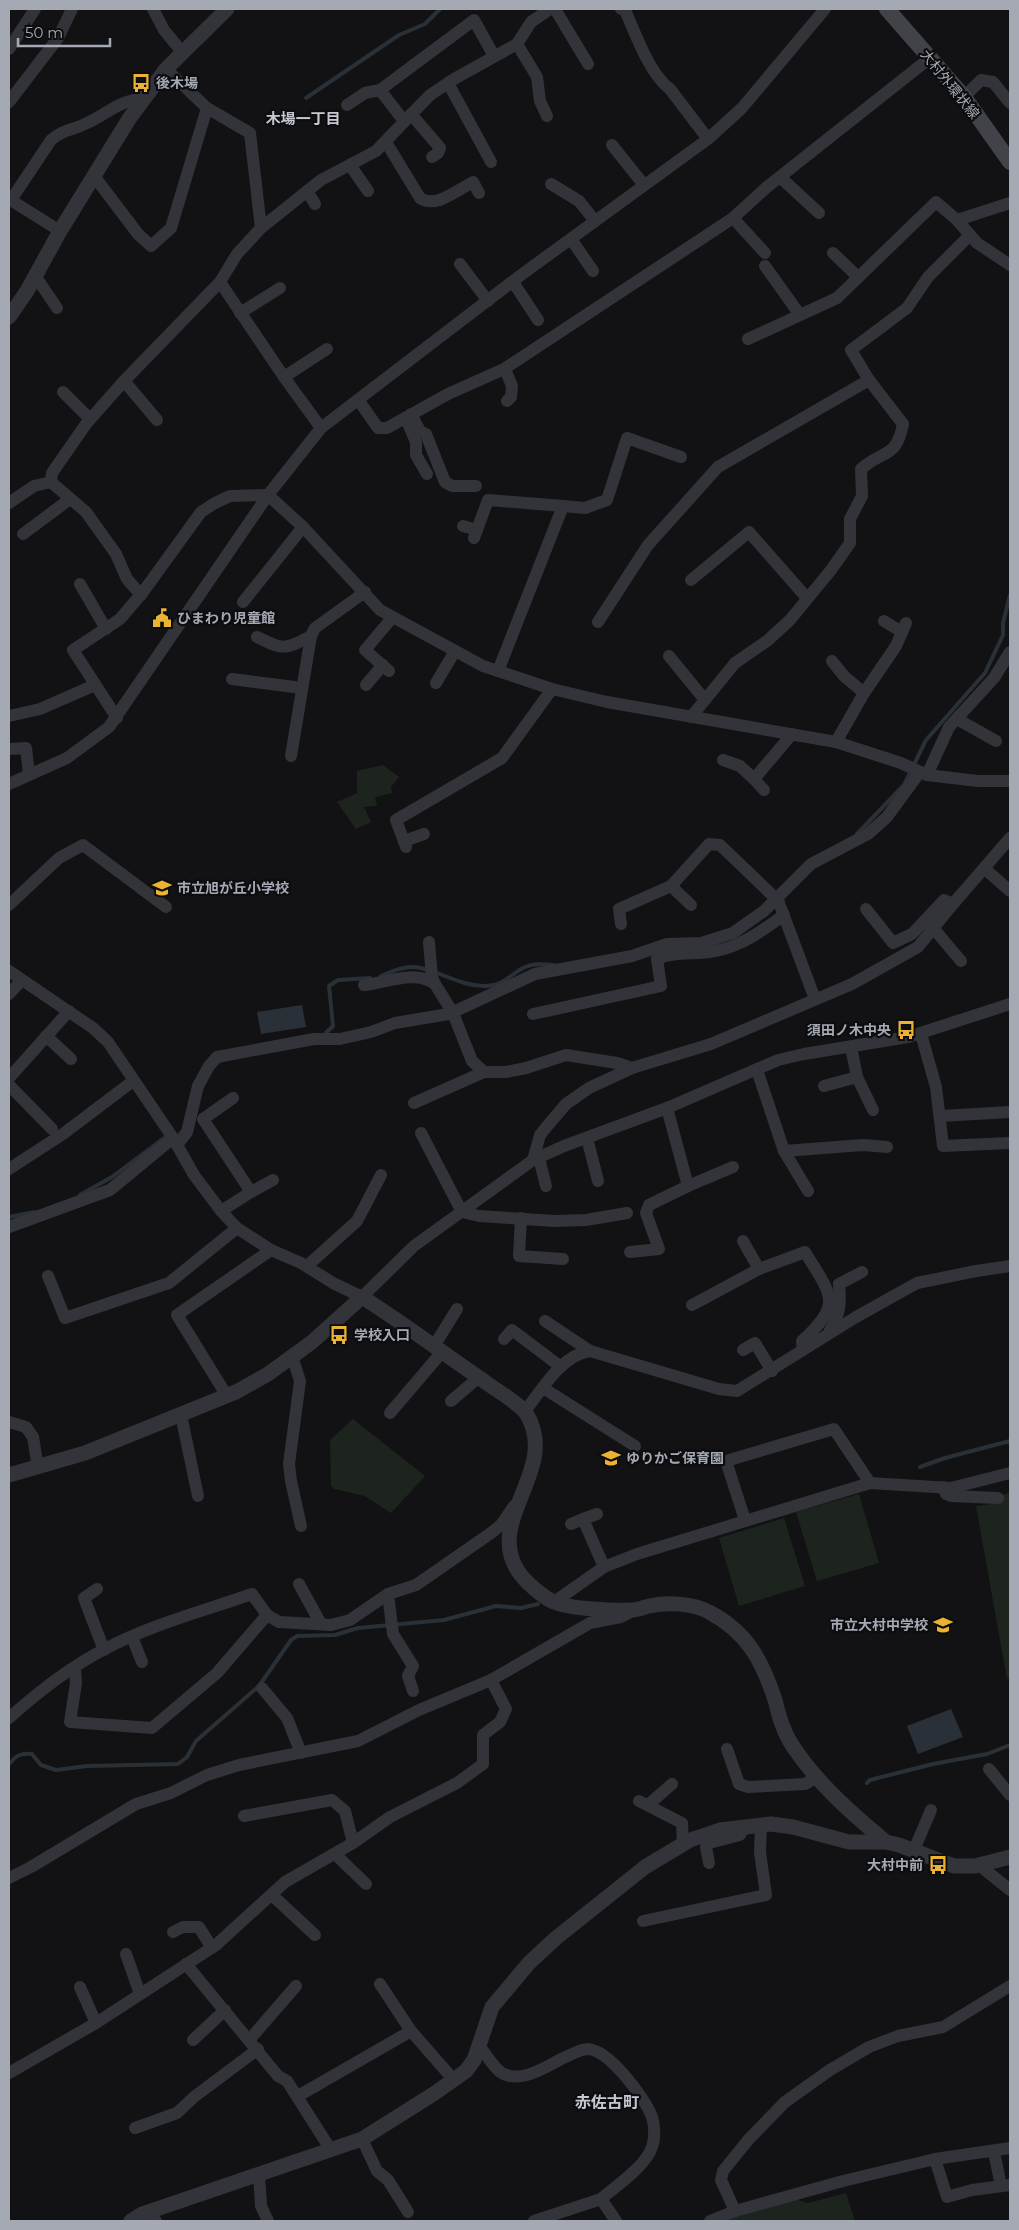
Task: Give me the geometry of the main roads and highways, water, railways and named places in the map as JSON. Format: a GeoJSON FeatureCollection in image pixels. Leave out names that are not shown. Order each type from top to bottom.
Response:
{"type":"FeatureCollection","features":[{"type":"Feature","properties":{"kind":"main road","name":"大村外環状線"},"geometry":{"type":"LineString","coordinates":[[887,9],[964,97],[1010,162]]}},
{"type":"Feature","properties":{"kind":"waterway"},"geometry":{"type":"LineString","coordinates":[[306,98],[399,35],[425,24],[440,9]]}},
{"type":"Feature","properties":{"kind":"waterway"},"geometry":{"type":"LineString","coordinates":[[857,834],[904,785],[926,740],[985,673],[1003,635],[1003,623],[1010,595]]}},
{"type":"Feature","properties":{"kind":"waterway"},"geometry":{"type":"LineString","coordinates":[[381,976],[402,968],[415,967],[433,971],[468,984],[492,986],[527,966],[538,964],[554,965]]}},
{"type":"Feature","properties":{"kind":"waterway"},"geometry":{"type":"LineString","coordinates":[[325,1034],[333,1026],[329,986],[338,980],[370,978]]}},
{"type":"Feature","properties":{"kind":"waterway"},"geometry":{"type":"LineString","coordinates":[[80,1195],[112,1177],[164,1138]]}},
{"type":"Feature","properties":{"kind":"waterway"},"geometry":{"type":"LineString","coordinates":[[9,1217],[34,1212]]}},
{"type":"Feature","properties":{"kind":"waterway"},"geometry":{"type":"LineString","coordinates":[[920,1467],[945,1458],[1010,1441]]}},
{"type":"Feature","properties":{"kind":"waterway"},"geometry":{"type":"LineString","coordinates":[[9,1764],[14,1758],[22,1754],[32,1754],[41,1765],[56,1770],[87,1766],[178,1764],[187,1757],[196,1741],[259,1686],[291,1640],[297,1636],[335,1635],[358,1628],[444,1620],[496,1606],[521,1608],[538,1604]]}},
{"type":"Feature","properties":{"kind":"waterway"},"geometry":{"type":"LineString","coordinates":[[867,1783],[870,1780],[933,1764],[987,1754],[1010,1745]]}},
{"type":"Feature","properties":{"kind":"place","name":"後木場"},"geometry":{"type":"Point","coordinates":[141,83]}},
{"type":"Feature","properties":{"kind":"place","name":"ひまわり児童館"},"geometry":{"type":"Point","coordinates":[162,618]}},
{"type":"Feature","properties":{"kind":"place","name":"市立旭が丘小学校"},"geometry":{"type":"Point","coordinates":[162,888]}},
{"type":"Feature","properties":{"kind":"place","name":"須田ノ木中央"},"geometry":{"type":"Point","coordinates":[906,1030]}},
{"type":"Feature","properties":{"kind":"place","name":"学校入口"},"geometry":{"type":"Point","coordinates":[339,1335]}},
{"type":"Feature","properties":{"kind":"place","name":"ゆりかご保育園"},"geometry":{"type":"Point","coordinates":[611,1458]}},
{"type":"Feature","properties":{"kind":"place","name":"市立大村中学校"},"geometry":{"type":"Point","coordinates":[943,1625]}},
{"type":"Feature","properties":{"kind":"place","name":"大村中前"},"geometry":{"type":"Point","coordinates":[938,1865]}},
{"type":"Feature","properties":{"kind":"district","name":"木場一丁目"},"geometry":{"type":"Point","coordinates":[303,118]}},
{"type":"Feature","properties":{"kind":"district","name":"赤佐古町"},"geometry":{"type":"Point","coordinates":[607,2102]}}]}
